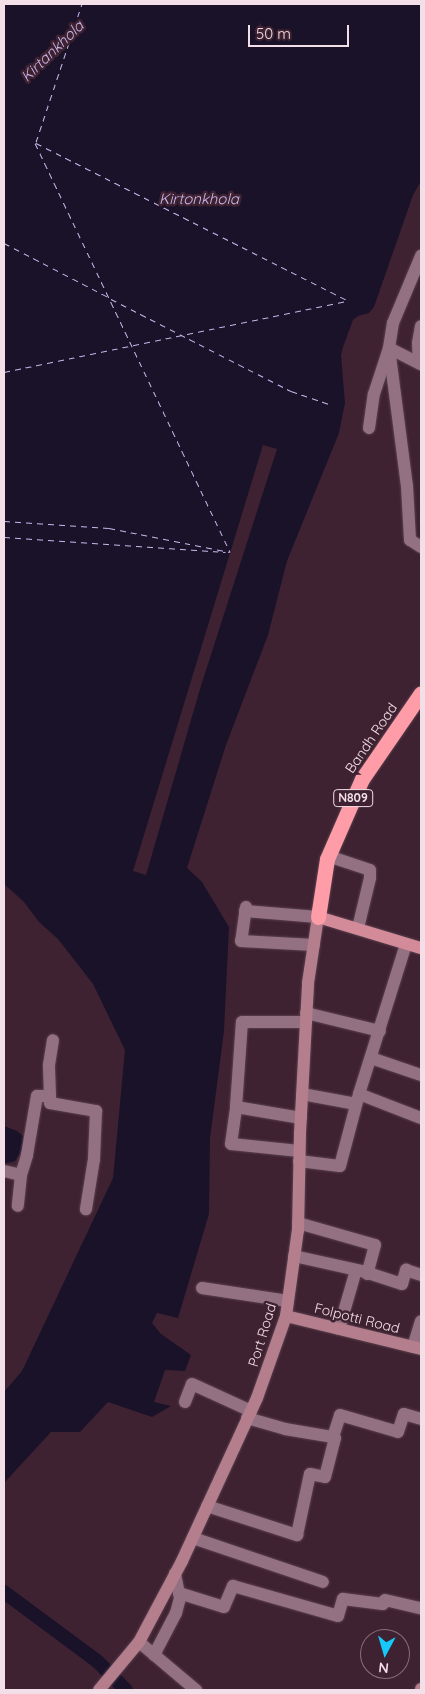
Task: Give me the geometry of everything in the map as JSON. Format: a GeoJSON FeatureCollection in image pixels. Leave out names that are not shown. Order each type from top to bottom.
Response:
{"type":"FeatureCollection","features":[{"type":"Feature","properties":{"kind":"highway","name":"Bandh Road"},"geometry":{"type":"LineString","coordinates":[[318,917],[328,856],[362,779],[421,693]]}},
{"type":"Feature","properties":{"kind":"main road"},"geometry":{"type":"LineString","coordinates":[[318,917],[421,948]]}},
{"type":"Feature","properties":{"kind":"main road","name":"Port Road"},"geometry":{"type":"LineString","coordinates":[[99,1690],[136,1647],[176,1574],[249,1415],[286,1316],[298,1224],[299,1156],[306,1018],[318,917]]}},
{"type":"Feature","properties":{"kind":"main road","name":"Folpotti Road"},"geometry":{"type":"LineString","coordinates":[[286,1316],[417,1348]]}},
{"type":"Feature","properties":{"kind":"street"},"geometry":{"type":"LineString","coordinates":[[421,256],[392,323],[390,348],[407,486],[410,540],[421,547]]}},
{"type":"Feature","properties":{"kind":"street"},"geometry":{"type":"LineString","coordinates":[[420,364],[418,343],[421,326]]}},
{"type":"Feature","properties":{"kind":"street"},"geometry":{"type":"LineString","coordinates":[[390,348],[420,364]]}},
{"type":"Feature","properties":{"kind":"street"},"geometry":{"type":"LineString","coordinates":[[368,428],[374,394],[390,348]]}},
{"type":"Feature","properties":{"kind":"street"},"geometry":{"type":"LineString","coordinates":[[328,856],[370,870],[370,878],[358,928]]}},
{"type":"Feature","properties":{"kind":"street"},"geometry":{"type":"LineString","coordinates":[[314,945],[241,941],[246,909],[318,917]]}},
{"type":"Feature","properties":{"kind":"street"},"geometry":{"type":"LineString","coordinates":[[380,1032],[306,1018],[242,1022],[236,1107],[231,1144],[299,1156],[340,1166],[358,1099],[380,1032],[406,944]]}},
{"type":"Feature","properties":{"kind":"street"},"geometry":{"type":"LineString","coordinates":[[53,1040],[50,1065],[50,1102],[96,1111],[94,1159],[86,1209]]}},
{"type":"Feature","properties":{"kind":"street"},"geometry":{"type":"LineString","coordinates":[[371,1058],[421,1075]]}},
{"type":"Feature","properties":{"kind":"street"},"geometry":{"type":"LineString","coordinates":[[302,1094],[358,1099],[421,1118]]}},
{"type":"Feature","properties":{"kind":"street"},"geometry":{"type":"LineString","coordinates":[[18,1206],[21,1175],[27,1155],[37,1096],[50,1096]]}},
{"type":"Feature","properties":{"kind":"street"},"geometry":{"type":"LineString","coordinates":[[236,1107],[301,1118]]}},
{"type":"Feature","properties":{"kind":"street"},"geometry":{"type":"LineString","coordinates":[[4,1171],[21,1175]]}},
{"type":"Feature","properties":{"kind":"street"},"geometry":{"type":"LineString","coordinates":[[298,1224],[375,1245],[339,1329]]}},
{"type":"Feature","properties":{"kind":"street"},"geometry":{"type":"LineString","coordinates":[[294,1256],[362,1272],[402,1284],[406,1270],[421,1276]]}},
{"type":"Feature","properties":{"kind":"street"},"geometry":{"type":"LineString","coordinates":[[202,1288],[288,1301]]}},
{"type":"Feature","properties":{"kind":"street"},"geometry":{"type":"LineString","coordinates":[[417,1348],[421,1322]]}},
{"type":"Feature","properties":{"kind":"street"},"geometry":{"type":"LineString","coordinates":[[185,1402],[192,1384],[249,1415],[285,1429],[333,1437]]}},
{"type":"Feature","properties":{"kind":"street"},"geometry":{"type":"LineString","coordinates":[[207,1506],[297,1535],[310,1474],[325,1477],[335,1438],[333,1437],[340,1416],[398,1432],[404,1414],[421,1419]]}},
{"type":"Feature","properties":{"kind":"street"},"geometry":{"type":"LineString","coordinates":[[193,1538],[323,1582]]}},
{"type":"Feature","properties":{"kind":"street"},"geometry":{"type":"LineString","coordinates":[[154,1655],[176,1613],[179,1593],[176,1574]]}},
{"type":"Feature","properties":{"kind":"street"},"geometry":{"type":"LineString","coordinates":[[179,1593],[224,1607],[233,1586],[338,1616],[343,1599],[383,1604],[385,1600],[421,1608]]}},
{"type":"Feature","properties":{"kind":"street"},"geometry":{"type":"LineString","coordinates":[[136,1647],[154,1655],[196,1690]]}},
{"type":"Feature","properties":{"kind":"water","name":"Kirtonkhola"},"geometry":{"type":"Polygon","coordinates":[[[4,4],[421,4],[421,181],[413,195],[374,307],[369,313],[358,316],[353,320],[343,347],[341,355],[345,403],[339,433],[287,561],[268,635],[226,745],[187,868],[202,882],[229,927],[224,1031],[210,1138],[209,1214],[178,1318],[157,1313],[152,1323],[161,1334],[191,1355],[185,1371],[165,1370],[154,1402],[171,1406],[152,1417],[108,1402],[80,1432],[51,1432],[4,1483],[4,1392],[22,1371],[113,1178],[125,1050],[93,984],[58,939],[39,922],[24,902],[4,884],[4,4]]]}},
{"type":"Feature","properties":{"kind":"water"},"geometry":{"type":"Polygon","coordinates":[[[4,1126],[22,1135],[24,1143],[15,1161],[4,1164],[4,1126]]]}},
{"type":"Feature","properties":{"kind":"pier"},"geometry":{"type":"Polygon","coordinates":[[[263,445],[277,449],[200,689],[146,875],[133,871],[263,445]]]}},
{"type":"Feature","properties":{"kind":"waterway"},"geometry":{"type":"LineString","coordinates":[[4,1592],[97,1661],[126,1690]]}},
{"type":"Feature","properties":{"kind":"ferry route"},"geometry":{"type":"LineString","coordinates":[[36,142],[82,4]]}},
{"type":"Feature","properties":{"kind":"ferry route"},"geometry":{"type":"LineString","coordinates":[[35,143],[230,552]]}},
{"type":"Feature","properties":{"kind":"ferry route"},"geometry":{"type":"LineString","coordinates":[[36,143],[347,300]]}},
{"type":"Feature","properties":{"kind":"ferry route"},"geometry":{"type":"LineString","coordinates":[[4,243],[108,297]]}},
{"type":"Feature","properties":{"kind":"ferry route"},"geometry":{"type":"LineString","coordinates":[[111,299],[291,391],[329,404]]}},
{"type":"Feature","properties":{"kind":"ferry route"},"geometry":{"type":"LineString","coordinates":[[4,372],[348,301]]}},
{"type":"Feature","properties":{"kind":"ferry route"},"geometry":{"type":"LineString","coordinates":[[4,521],[109,528],[230,552]]}},
{"type":"Feature","properties":{"kind":"ferry route"},"geometry":{"type":"LineString","coordinates":[[4,537],[225,552]]}},
{"type":"Feature","properties":{"kind":"water label","name":"Kirtankhola"},"geometry":{"type":"Point","coordinates":[52,51]}}]}
